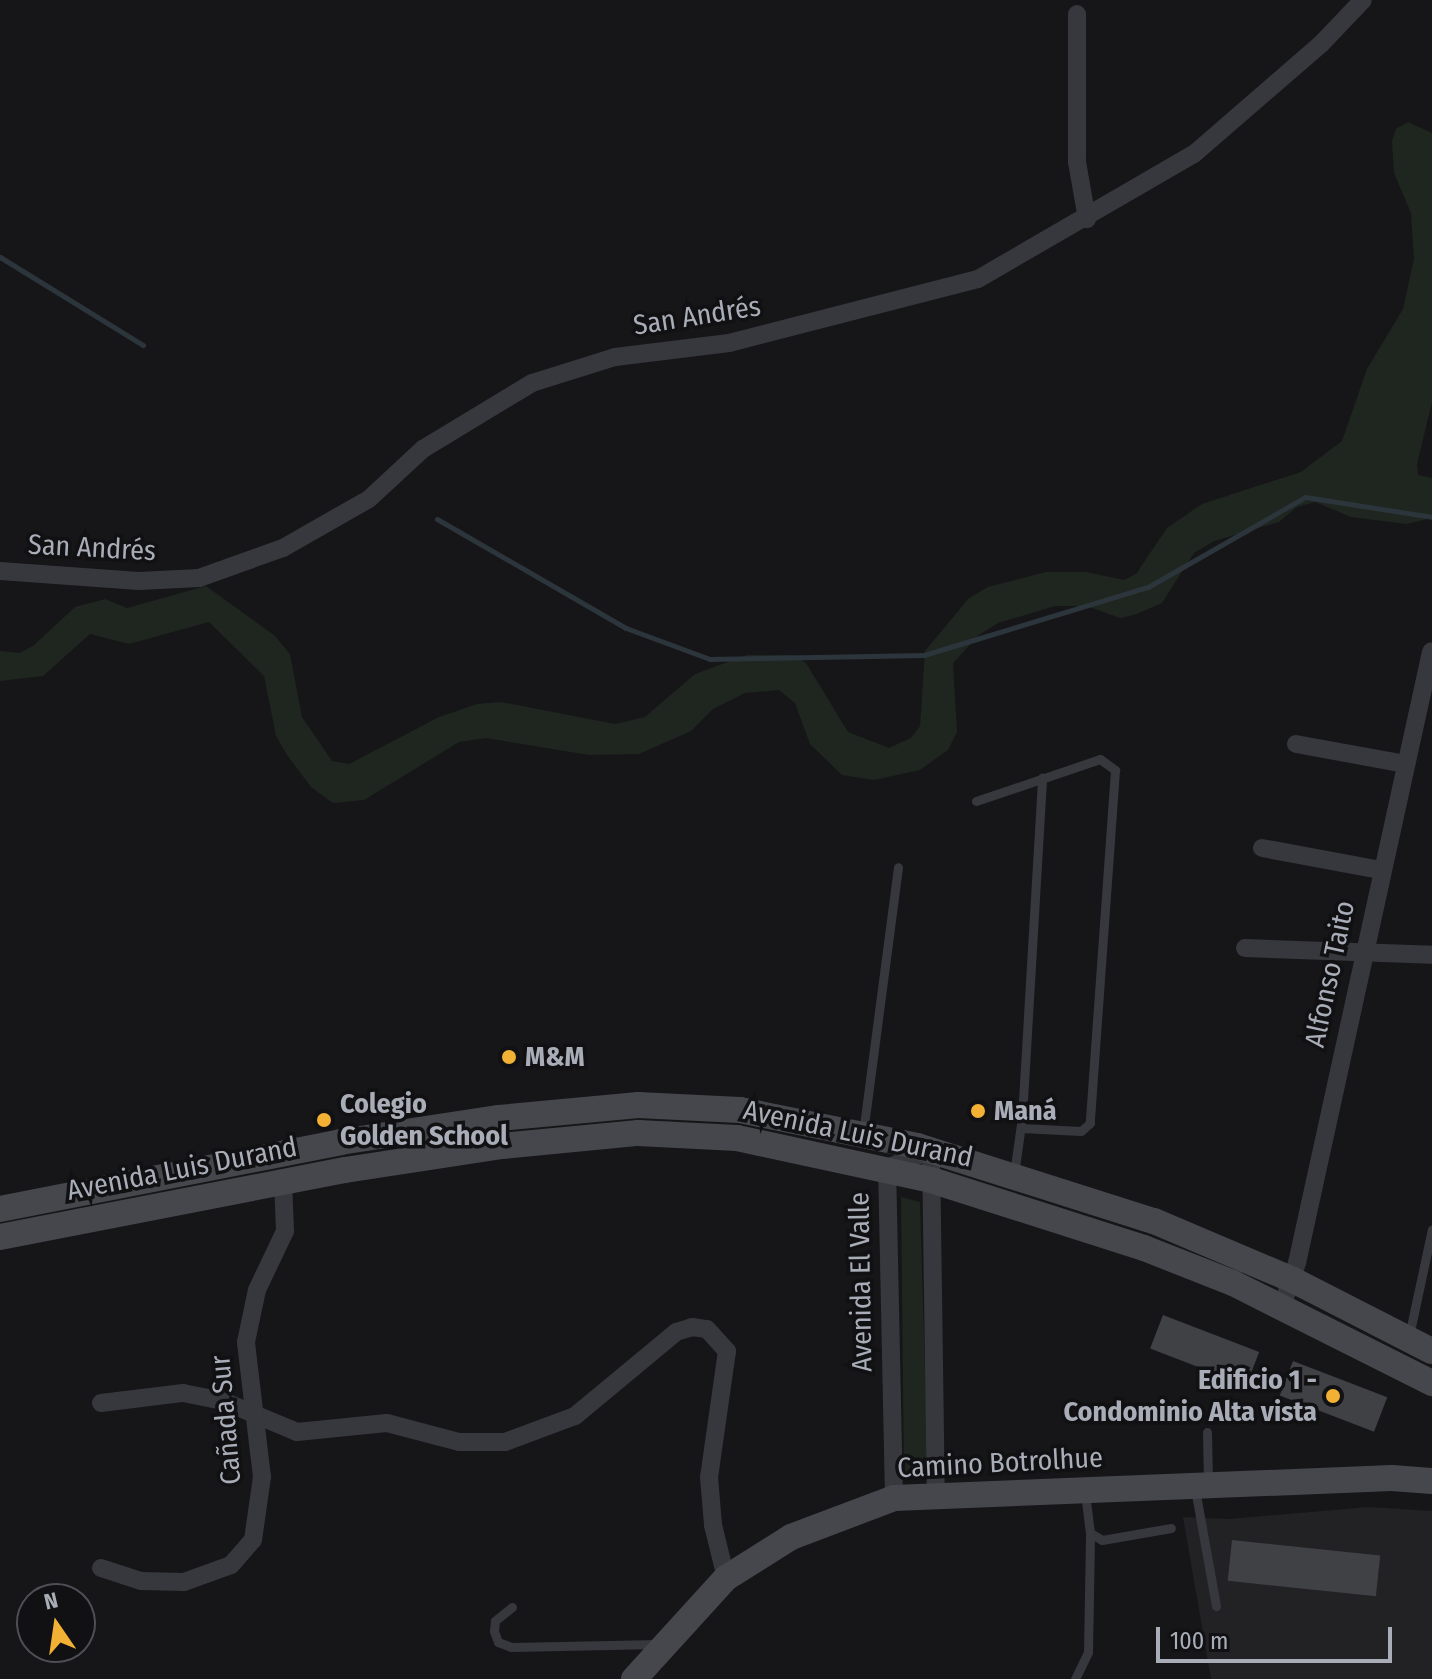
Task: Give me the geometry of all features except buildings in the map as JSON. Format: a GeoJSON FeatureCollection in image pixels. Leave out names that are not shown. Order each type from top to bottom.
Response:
{"type":"FeatureCollection","features":[{"type":"Feature","properties":{"kind":"street","name":"San Andrés"},"geometry":{"type":"LineString","coordinates":[[0,571],[139,581],[199,578],[283,548],[369,499],[423,449],[532,383],[615,357],[729,343],[978,279],[1087,219],[1194,154],[1322,43],[1363,0]]}},
{"type":"Feature","properties":{"kind":"street"},"geometry":{"type":"LineString","coordinates":[[1077,14],[1077,162],[1087,219]]}},
{"type":"Feature","properties":{"kind":"street","name":"Alfonso Taito"},"geometry":{"type":"LineString","coordinates":[[1282,1306],[1293,1280],[1431,652]]}},
{"type":"Feature","properties":{"kind":"street"},"geometry":{"type":"LineString","coordinates":[[1296,744],[1406,764]]}},
{"type":"Feature","properties":{"kind":"street"},"geometry":{"type":"LineString","coordinates":[[1262,848],[1381,870]]}},
{"type":"Feature","properties":{"kind":"street"},"geometry":{"type":"LineString","coordinates":[[1245,948],[1432,955]]}},
{"type":"Feature","properties":{"kind":"street","name":"Avenida Luis Durand"},"geometry":{"type":"LineString","coordinates":[[0,1209],[340,1142],[604,1107],[729,1109],[863,1133],[931,1150],[1014,1174],[1200,1238],[1293,1280],[1432,1351]]}},
{"type":"Feature","properties":{"kind":"street","name":"Avenida Luis Durand"},"geometry":{"type":"LineString","coordinates":[[0,1237],[283,1182],[502,1146],[638,1133],[737,1138],[887,1168],[1144,1248],[1282,1306],[1432,1383]]}},
{"type":"Feature","properties":{"kind":"street"},"geometry":{"type":"LineString","coordinates":[[931,1150],[936,1493]]}},
{"type":"Feature","properties":{"kind":"street","name":"Avenida El Valle"},"geometry":{"type":"LineString","coordinates":[[894,1498],[887,1168],[931,1150]]}},
{"type":"Feature","properties":{"kind":"street","name":"Cañada Sur"},"geometry":{"type":"LineString","coordinates":[[101,1568],[141,1581],[168,1583],[200,1578],[240,1558],[253,1540],[259,1518],[262,1477],[247,1377],[248,1328],[257,1290],[285,1231],[283,1182]]}},
{"type":"Feature","properties":{"kind":"street"},"geometry":{"type":"LineString","coordinates":[[101,1403],[183,1393],[223,1401],[297,1432],[387,1423],[459,1442],[505,1442],[575,1416],[676,1332],[707,1329],[727,1351],[709,1477],[713,1525],[726,1578]]}},
{"type":"Feature","properties":{"kind":"street","name":"Camino Botrolhue"},"geometry":{"type":"LineString","coordinates":[[634,1679],[726,1578],[791,1537],[894,1498],[936,1493],[1201,1488],[1392,1478],[1432,1481]]}},
{"type":"Feature","properties":{"kind":"lane"},"geometry":{"type":"LineString","coordinates":[[976,801],[1100,759],[1115,770],[1090,1123],[1081,1131],[1021,1128]]}},
{"type":"Feature","properties":{"kind":"lane"},"geometry":{"type":"LineString","coordinates":[[1014,1174],[1021,1128],[1042,778]]}},
{"type":"Feature","properties":{"kind":"lane"},"geometry":{"type":"LineString","coordinates":[[863,1133],[898,867]]}},
{"type":"Feature","properties":{"kind":"lane"},"geometry":{"type":"LineString","coordinates":[[1408,1339],[1432,1229]]}},
{"type":"Feature","properties":{"kind":"lane"},"geometry":{"type":"LineString","coordinates":[[1207,1432],[1201,1488],[1216,1606]]}},
{"type":"Feature","properties":{"kind":"lane"},"geometry":{"type":"LineString","coordinates":[[1075,1679],[1088,1652],[1090,1533],[1085,1490]]}},
{"type":"Feature","properties":{"kind":"lane"},"geometry":{"type":"LineString","coordinates":[[1090,1533],[1102,1540],[1171,1528]]}},
{"type":"Feature","properties":{"kind":"lane"},"geometry":{"type":"LineString","coordinates":[[512,1607],[495,1621],[494,1631],[498,1642],[511,1647],[666,1644]]}},
{"type":"Feature","properties":{"kind":"shaded area"},"geometry":{"type":"Polygon","coordinates":[[[1408,122],[1432,133],[1432,402],[1417,464],[1418,475],[1432,478],[1432,518],[1406,524],[1351,517],[1315,502],[1297,507],[1279,522],[1214,541],[1194,553],[1162,603],[1134,615],[1120,618],[1087,606],[1055,606],[998,623],[979,635],[953,663],[957,732],[948,750],[920,770],[874,780],[842,775],[810,744],[795,703],[779,690],[745,693],[713,709],[691,731],[639,754],[589,755],[486,738],[459,742],[364,800],[333,803],[311,787],[276,736],[264,676],[209,622],[129,644],[90,634],[43,676],[0,681],[0,651],[19,653],[33,646],[75,607],[105,599],[127,608],[206,586],[275,636],[290,654],[302,717],[332,761],[349,764],[439,717],[477,704],[501,702],[615,724],[645,717],[695,674],[747,655],[793,655],[806,663],[848,732],[889,748],[911,738],[920,726],[925,651],[969,598],[988,587],[1046,572],[1086,572],[1124,580],[1136,574],[1167,528],[1202,504],[1301,472],[1342,441],[1367,369],[1403,309],[1414,259],[1411,213],[1394,173],[1392,141],[1396,129],[1408,122]]]}},
{"type":"Feature","properties":{"kind":"shaded area"},"geometry":{"type":"Polygon","coordinates":[[[901,1197],[920,1202],[928,1474],[904,1478],[901,1197]]]}},
{"type":"Feature","properties":{"kind":"shaded area"},"geometry":{"type":"Polygon","coordinates":[[[1369,1507],[1432,1511],[1432,1679],[1211,1679],[1183,1517],[1230,1519],[1369,1507]]]}},
{"type":"Feature","properties":{"kind":"waterway"},"geometry":{"type":"LineString","coordinates":[[0,257],[143,345]]}},
{"type":"Feature","properties":{"kind":"waterway"},"geometry":{"type":"LineString","coordinates":[[437,519],[626,628],[710,659],[924,655],[1148,587],[1305,497],[1432,517]]}},
{"type":"Feature","properties":{"kind":"place","name":"M&M"},"geometry":{"type":"Point","coordinates":[509,1057]}},
{"type":"Feature","properties":{"kind":"place","name":"Maná"},"geometry":{"type":"Point","coordinates":[978,1111]}},
{"type":"Feature","properties":{"kind":"place","name":"Colegio Golden School"},"geometry":{"type":"Point","coordinates":[324,1120]}},
{"type":"Feature","properties":{"kind":"place","name":"Edificio 1 - Condominio Alta vista"},"geometry":{"type":"Point","coordinates":[1333,1396]}}]}
